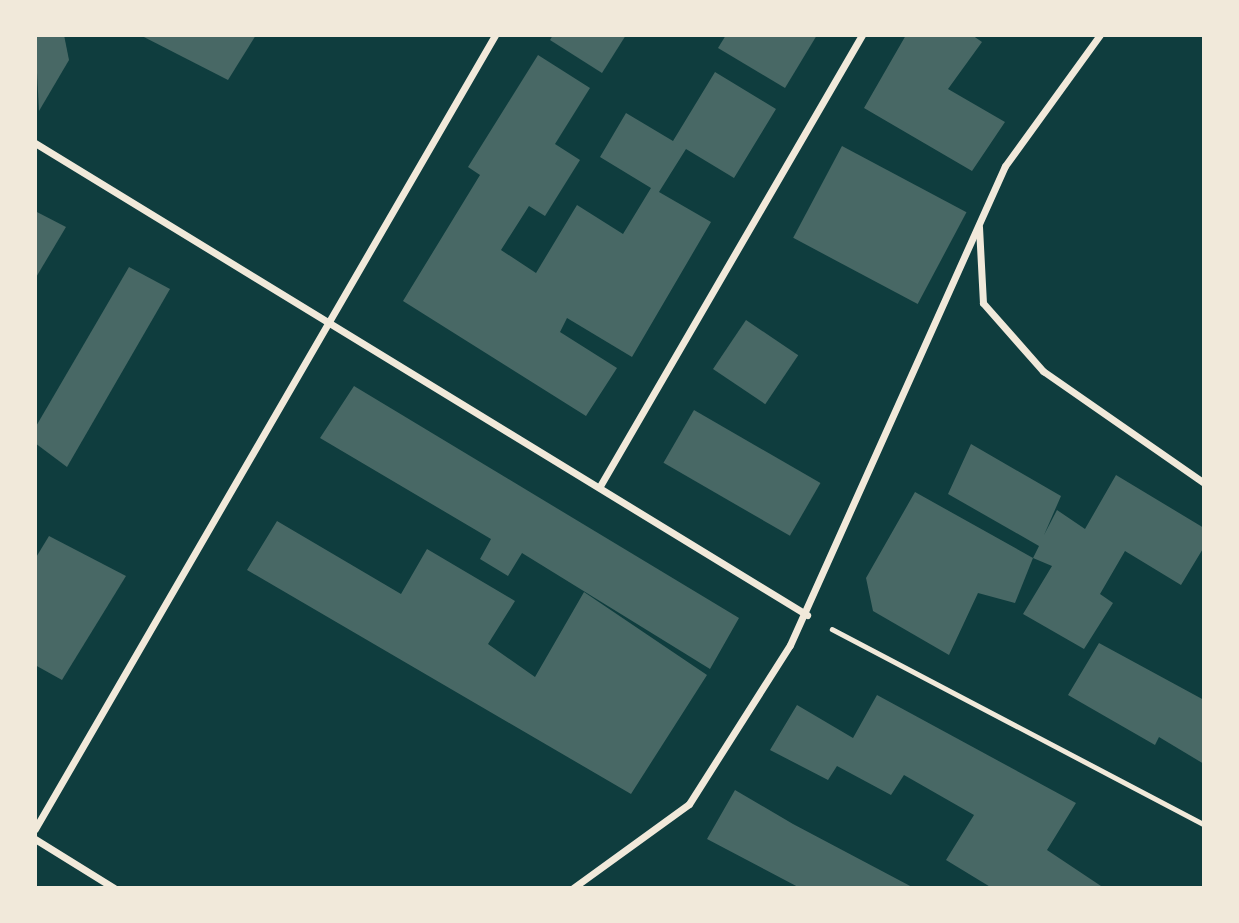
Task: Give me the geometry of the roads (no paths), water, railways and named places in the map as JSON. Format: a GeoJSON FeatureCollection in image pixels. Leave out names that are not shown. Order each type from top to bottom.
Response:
{"type":"FeatureCollection","features":[{"type":"Feature","properties":{"kind":"street"},"geometry":{"type":"LineString","coordinates":[[35,828],[495,35]]}},
{"type":"Feature","properties":{"kind":"street"},"geometry":{"type":"LineString","coordinates":[[600,486],[862,35]]}},
{"type":"Feature","properties":{"kind":"street"},"geometry":{"type":"LineString","coordinates":[[573,888],[689,804],[807,615],[1005,166],[1098,37],[1088,35]]}},
{"type":"Feature","properties":{"kind":"street"},"geometry":{"type":"LineString","coordinates":[[35,143],[330,320],[807,615]]}},
{"type":"Feature","properties":{"kind":"street"},"geometry":{"type":"LineString","coordinates":[[979,223],[983,303],[1043,371],[1204,482]]}},
{"type":"Feature","properties":{"kind":"street"},"geometry":{"type":"LineString","coordinates":[[35,839],[114,888]]}}]}
